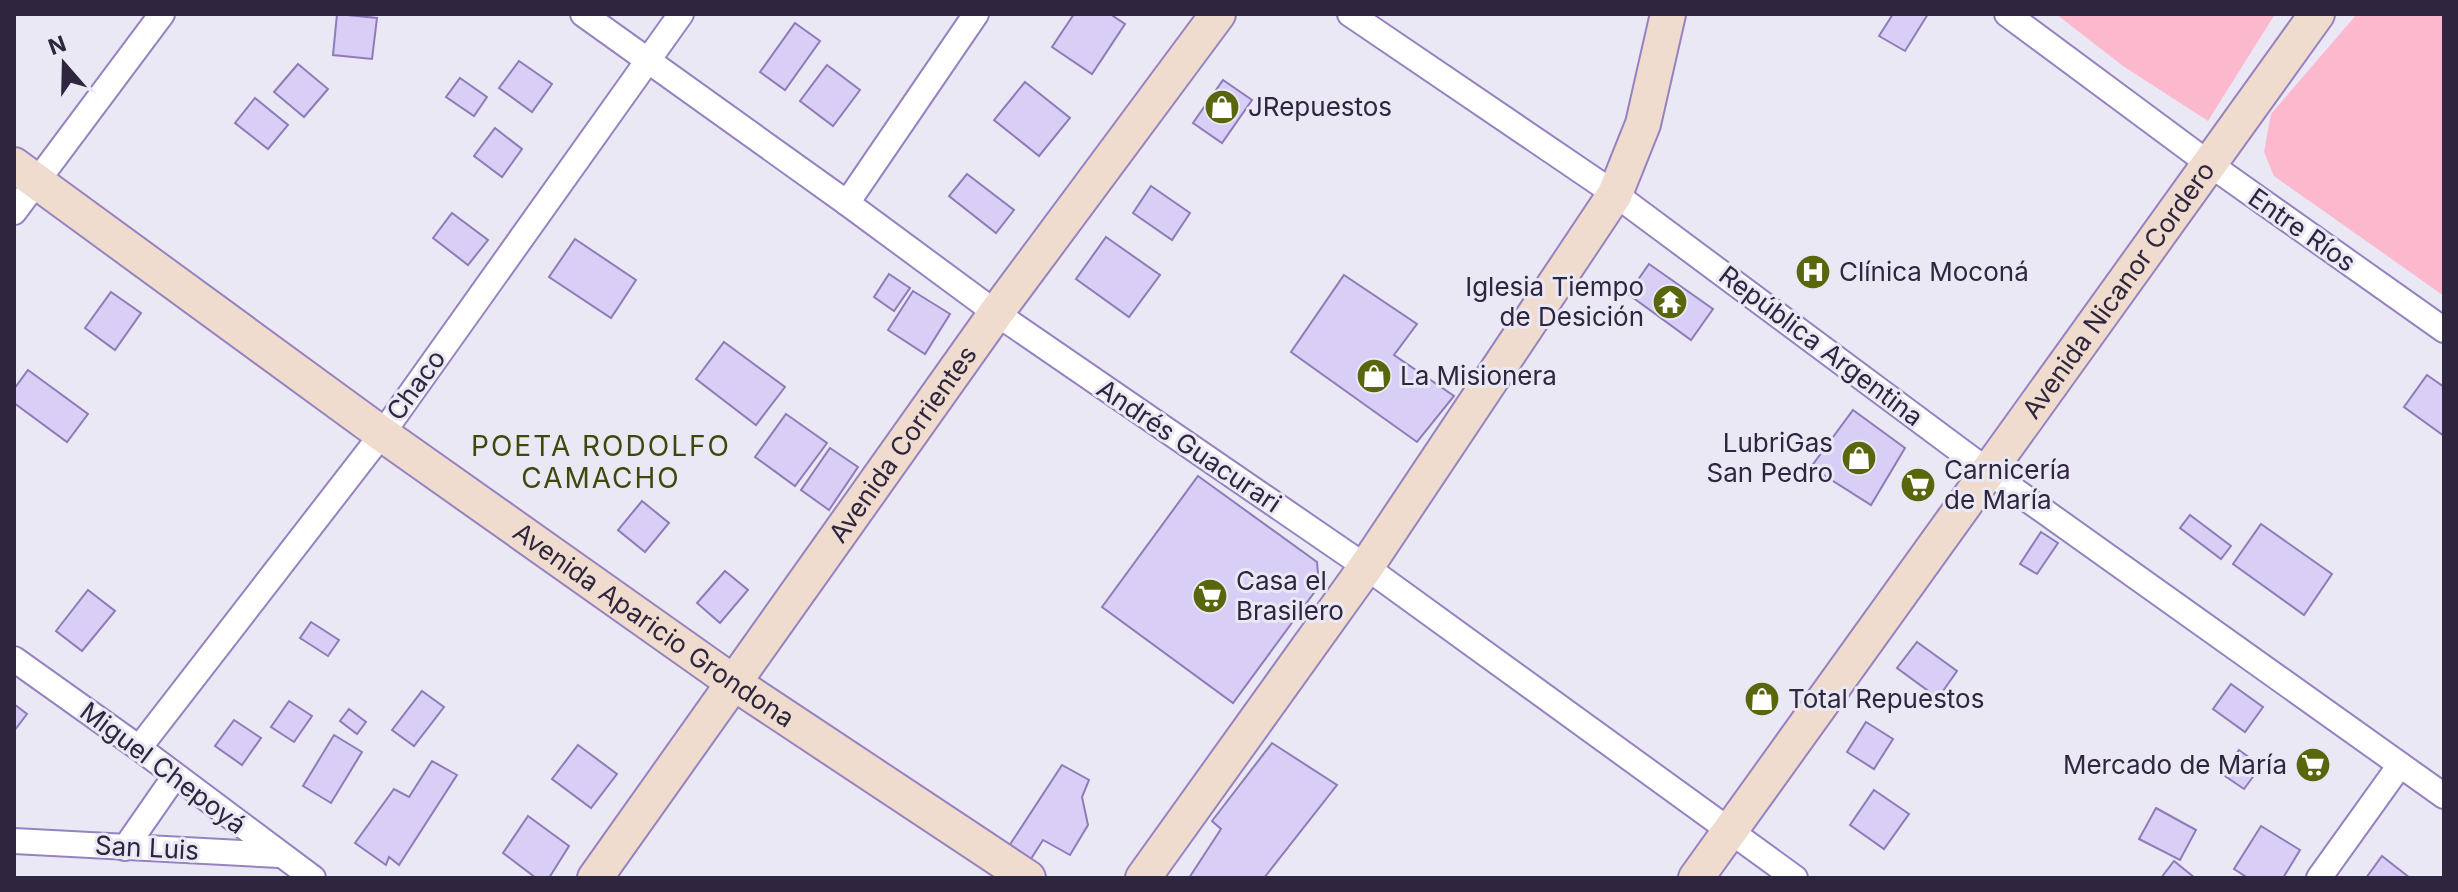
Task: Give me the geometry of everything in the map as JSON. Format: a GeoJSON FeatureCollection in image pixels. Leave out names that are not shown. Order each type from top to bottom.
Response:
{"type":"FeatureCollection","features":[{"type":"Feature","properties":{"kind":"main road","name":"Avenida Corrientes"},"geometry":{"type":"LineString","coordinates":[[595,878],[996,313],[1218,14]]}},
{"type":"Feature","properties":{"kind":"main road"},"geometry":{"type":"LineString","coordinates":[[1143,878],[1366,567],[1615,194],[1643,124],[1668,14]]}},
{"type":"Feature","properties":{"kind":"main road","name":"Avenida Nicanor Cordero"},"geometry":{"type":"LineString","coordinates":[[1696,878],[2317,14]]}},
{"type":"Feature","properties":{"kind":"main road","name":"Avenida Aparicio Grondona"},"geometry":{"type":"LineString","coordinates":[[25,173],[382,434],[734,683],[1028,878]]}},
{"type":"Feature","properties":{"kind":"street"},"geometry":{"type":"LineString","coordinates":[[14,212],[25,173],[162,14]]}},
{"type":"Feature","properties":{"kind":"street","name":"Andrés Guacurari"},"geometry":{"type":"LineString","coordinates":[[583,14],[996,313],[1366,567],[1795,878]]}},
{"type":"Feature","properties":{"kind":"street","name":"Chaco"},"geometry":{"type":"LineString","coordinates":[[139,748],[382,434],[681,14]]}},
{"type":"Feature","properties":{"kind":"street","name":"República Argentina"},"geometry":{"type":"LineString","coordinates":[[1350,14],[1615,194],[1989,472],[2444,796]]}},
{"type":"Feature","properties":{"kind":"street","name":"Entre Ríos"},"geometry":{"type":"LineString","coordinates":[[2007,14],[2208,163],[2444,330]]}},
{"type":"Feature","properties":{"kind":"street"},"geometry":{"type":"LineString","coordinates":[[847,203],[965,18]]}},
{"type":"Feature","properties":{"kind":"street","name":"Miguel Chepoyá"},"geometry":{"type":"LineString","coordinates":[[14,659],[175,776],[278,866],[313,878]]}},
{"type":"Feature","properties":{"kind":"street"},"geometry":{"type":"LineString","coordinates":[[2319,878],[2400,765]]}},
{"type":"Feature","properties":{"kind":"street"},"geometry":{"type":"LineString","coordinates":[[125,848],[175,776]]}},
{"type":"Feature","properties":{"kind":"street","name":"San Luis"},"geometry":{"type":"LineString","coordinates":[[14,841],[125,848],[278,866]]}},
{"type":"Feature","properties":{"kind":"shaded area"},"geometry":{"type":"Polygon","coordinates":[[[2056,14],[2275,14],[2208,121],[2123,66],[2056,14]]]}},
{"type":"Feature","properties":{"kind":"shaded area"},"geometry":{"type":"Polygon","coordinates":[[[2357,14],[2444,14],[2444,296],[2274,176],[2264,152],[2271,114],[2357,14]]]}},
{"type":"Feature","properties":{"kind":"building"},"geometry":{"type":"Polygon","coordinates":[[[337,14],[377,18],[372,59],[333,55],[337,14]]]}},
{"type":"Feature","properties":{"kind":"building"},"geometry":{"type":"Polygon","coordinates":[[[1074,14],[1110,14],[1125,24],[1092,74],[1052,47],[1074,14]]]}},
{"type":"Feature","properties":{"kind":"building"},"geometry":{"type":"Polygon","coordinates":[[[1893,14],[1928,14],[1905,51],[1879,36],[1893,14]]]}},
{"type":"Feature","properties":{"kind":"building"},"geometry":{"type":"Polygon","coordinates":[[[795,23],[820,41],[785,90],[760,72],[795,23]]]}},
{"type":"Feature","properties":{"kind":"building"},"geometry":{"type":"Polygon","coordinates":[[[519,61],[552,84],[532,112],[499,88],[519,61]]]}},
{"type":"Feature","properties":{"kind":"building"},"geometry":{"type":"Polygon","coordinates":[[[298,64],[328,89],[304,117],[274,92],[298,64]]]}},
{"type":"Feature","properties":{"kind":"building"},"geometry":{"type":"Polygon","coordinates":[[[827,65],[860,90],[833,126],[800,101],[827,65]]]}},
{"type":"Feature","properties":{"kind":"building"},"geometry":{"type":"Polygon","coordinates":[[[460,78],[487,97],[474,116],[446,97],[460,78]]]}},
{"type":"Feature","properties":{"kind":"building"},"geometry":{"type":"Polygon","coordinates":[[[1223,80],[1252,100],[1222,143],[1193,123],[1223,80]]]}},
{"type":"Feature","properties":{"kind":"building"},"geometry":{"type":"Polygon","coordinates":[[[1025,82],[1070,118],[1039,156],[994,120],[1025,82]]]}},
{"type":"Feature","properties":{"kind":"building"},"geometry":{"type":"Polygon","coordinates":[[[255,98],[288,125],[268,149],[235,123],[255,98]]]}},
{"type":"Feature","properties":{"kind":"building"},"geometry":{"type":"Polygon","coordinates":[[[495,128],[522,149],[502,177],[474,156],[495,128]]]}},
{"type":"Feature","properties":{"kind":"building"},"geometry":{"type":"Polygon","coordinates":[[[967,174],[1014,210],[996,233],[949,196],[967,174]]]}},
{"type":"Feature","properties":{"kind":"building"},"geometry":{"type":"Polygon","coordinates":[[[1151,186],[1190,213],[1172,240],[1133,213],[1151,186]]]}},
{"type":"Feature","properties":{"kind":"building"},"geometry":{"type":"Polygon","coordinates":[[[452,213],[488,240],[468,265],[433,238],[452,213]]]}},
{"type":"Feature","properties":{"kind":"building"},"geometry":{"type":"Polygon","coordinates":[[[1106,237],[1160,275],[1129,317],[1076,279],[1106,237]]]}},
{"type":"Feature","properties":{"kind":"building"},"geometry":{"type":"Polygon","coordinates":[[[575,239],[636,280],[611,318],[549,277],[575,239]]]}},
{"type":"Feature","properties":{"kind":"building","name":"Iglesia Tiempo de Desición"},"geometry":{"type":"Polygon","coordinates":[[[1649,264],[1713,309],[1691,340],[1628,294],[1649,264]]]}},
{"type":"Feature","properties":{"kind":"building"},"geometry":{"type":"Polygon","coordinates":[[[889,274],[910,288],[894,311],[874,297],[889,274]]]}},
{"type":"Feature","properties":{"kind":"building","name":"La Misionera"},"geometry":{"type":"Polygon","coordinates":[[[1344,275],[1417,324],[1394,355],[1454,396],[1417,442],[1291,352],[1344,275]]]}},
{"type":"Feature","properties":{"kind":"building"},"geometry":{"type":"Polygon","coordinates":[[[913,291],[950,314],[925,354],[888,330],[913,291]]]}},
{"type":"Feature","properties":{"kind":"building"},"geometry":{"type":"Polygon","coordinates":[[[111,292],[141,313],[115,350],[85,328],[111,292]]]}},
{"type":"Feature","properties":{"kind":"building"},"geometry":{"type":"Polygon","coordinates":[[[724,342],[785,387],[756,425],[696,379],[724,342]]]}},
{"type":"Feature","properties":{"kind":"building"},"geometry":{"type":"Polygon","coordinates":[[[28,370],[88,414],[67,442],[14,403],[14,389],[28,370]]]}},
{"type":"Feature","properties":{"kind":"building"},"geometry":{"type":"Polygon","coordinates":[[[2427,375],[2444,387],[2444,436],[2404,407],[2427,375]]]}},
{"type":"Feature","properties":{"kind":"building","name":"LubriGas San Pedro"},"geometry":{"type":"Polygon","coordinates":[[[1853,410],[1905,448],[1871,505],[1811,467],[1853,410]]]}},
{"type":"Feature","properties":{"kind":"building"},"geometry":{"type":"Polygon","coordinates":[[[786,414],[827,443],[795,486],[755,457],[786,414]]]}},
{"type":"Feature","properties":{"kind":"building"},"geometry":{"type":"Polygon","coordinates":[[[830,448],[858,467],[829,510],[801,490],[830,448]]]}},
{"type":"Feature","properties":{"kind":"building","name":"Casa el Brasilero"},"geometry":{"type":"Polygon","coordinates":[[[1198,476],[1317,562],[1319,586],[1233,703],[1102,607],[1198,476]]]}},
{"type":"Feature","properties":{"kind":"building"},"geometry":{"type":"Polygon","coordinates":[[[642,501],[669,523],[645,552],[618,530],[642,501]]]}},
{"type":"Feature","properties":{"kind":"building"},"geometry":{"type":"Polygon","coordinates":[[[2190,515],[2231,546],[2221,559],[2180,528],[2190,515]]]}},
{"type":"Feature","properties":{"kind":"building"},"geometry":{"type":"Polygon","coordinates":[[[2261,524],[2332,574],[2304,615],[2233,564],[2261,524]]]}},
{"type":"Feature","properties":{"kind":"building"},"geometry":{"type":"Polygon","coordinates":[[[2041,532],[2058,543],[2037,574],[2020,564],[2041,532]]]}},
{"type":"Feature","properties":{"kind":"building"},"geometry":{"type":"Polygon","coordinates":[[[725,571],[748,590],[720,623],[697,603],[725,571]]]}},
{"type":"Feature","properties":{"kind":"building"},"geometry":{"type":"Polygon","coordinates":[[[88,590],[115,611],[82,651],[56,631],[88,590]]]}},
{"type":"Feature","properties":{"kind":"building"},"geometry":{"type":"Polygon","coordinates":[[[311,622],[339,640],[328,656],[300,638],[311,622]]]}},
{"type":"Feature","properties":{"kind":"building"},"geometry":{"type":"Polygon","coordinates":[[[1917,642],[1957,671],[1938,698],[1897,668],[1917,642]]]}},
{"type":"Feature","properties":{"kind":"building"},"geometry":{"type":"Polygon","coordinates":[[[2231,684],[2263,707],[2245,732],[2213,709],[2231,684]]]}},
{"type":"Feature","properties":{"kind":"building"},"geometry":{"type":"Polygon","coordinates":[[[422,691],[444,707],[414,746],[392,730],[422,691]]]}},
{"type":"Feature","properties":{"kind":"building"},"geometry":{"type":"Polygon","coordinates":[[[289,701],[312,716],[294,742],[271,727],[289,701]]]}},
{"type":"Feature","properties":{"kind":"building"},"geometry":{"type":"Polygon","coordinates":[[[14,704],[27,714],[14,731],[14,704]]]}},
{"type":"Feature","properties":{"kind":"building"},"geometry":{"type":"Polygon","coordinates":[[[349,709],[366,722],[357,734],[340,721],[349,709]]]}},
{"type":"Feature","properties":{"kind":"building"},"geometry":{"type":"Polygon","coordinates":[[[234,720],[261,738],[242,765],[215,746],[234,720]]]}},
{"type":"Feature","properties":{"kind":"building"},"geometry":{"type":"Polygon","coordinates":[[[1866,722],[1893,739],[1874,769],[1847,752],[1866,722]]]}},
{"type":"Feature","properties":{"kind":"building"},"geometry":{"type":"Polygon","coordinates":[[[334,735],[362,752],[331,803],[303,786],[334,735]]]}},
{"type":"Feature","properties":{"kind":"building"},"geometry":{"type":"Polygon","coordinates":[[[1272,743],[1337,785],[1264,878],[1189,878],[1221,829],[1212,821],[1272,743]]]}},
{"type":"Feature","properties":{"kind":"building"},"geometry":{"type":"Polygon","coordinates":[[[578,745],[617,774],[591,808],[552,779],[578,745]]]}},
{"type":"Feature","properties":{"kind":"building"},"geometry":{"type":"Polygon","coordinates":[[[2239,750],[2261,766],[2244,789],[2222,774],[2239,750]]]}},
{"type":"Feature","properties":{"kind":"building"},"geometry":{"type":"Polygon","coordinates":[[[432,761],[457,775],[399,865],[389,857],[386,865],[355,843],[394,789],[409,797],[432,761]]]}},
{"type":"Feature","properties":{"kind":"building"},"geometry":{"type":"Polygon","coordinates":[[[1062,765],[1089,780],[1082,797],[1088,825],[1070,855],[1043,840],[1029,862],[1009,846],[1062,765]]]}},
{"type":"Feature","properties":{"kind":"building"},"geometry":{"type":"Polygon","coordinates":[[[1874,790],[1909,814],[1884,849],[1850,825],[1874,790]]]}},
{"type":"Feature","properties":{"kind":"building"},"geometry":{"type":"Polygon","coordinates":[[[2156,808],[2196,830],[2180,860],[2139,839],[2156,808]]]}},
{"type":"Feature","properties":{"kind":"building"},"geometry":{"type":"Polygon","coordinates":[[[528,816],[569,846],[549,878],[536,878],[503,853],[528,816]]]}},
{"type":"Feature","properties":{"kind":"building"},"geometry":{"type":"Polygon","coordinates":[[[2261,826],[2300,850],[2283,878],[2248,878],[2234,869],[2261,826]]]}},
{"type":"Feature","properties":{"kind":"building"},"geometry":{"type":"Polygon","coordinates":[[[2382,856],[2410,878],[2366,878],[2382,856]]]}},
{"type":"Feature","properties":{"kind":"building"},"geometry":{"type":"Polygon","coordinates":[[[2174,861],[2195,878],[2161,878],[2174,861]]]}},
{"type":"Feature","properties":{"kind":"place","name":"JRepuestos"},"geometry":{"type":"Point","coordinates":[1222,107]}},
{"type":"Feature","properties":{"kind":"place","name":"Clínica Moconá"},"geometry":{"type":"Point","coordinates":[1813,272]}},
{"type":"Feature","properties":{"kind":"place","name":"Iglesia Tiempo de Desición"},"geometry":{"type":"Point","coordinates":[1670,302]}},
{"type":"Feature","properties":{"kind":"place","name":"La Misionera"},"geometry":{"type":"Point","coordinates":[1374,376]}},
{"type":"Feature","properties":{"kind":"place","name":"LubriGas San Pedro"},"geometry":{"type":"Point","coordinates":[1859,458]}},
{"type":"Feature","properties":{"kind":"place","name":"Carnicería de María"},"geometry":{"type":"Point","coordinates":[1918,485]}},
{"type":"Feature","properties":{"kind":"place","name":"Casa el Brasilero"},"geometry":{"type":"Point","coordinates":[1210,596]}},
{"type":"Feature","properties":{"kind":"place","name":"Total Repuestos"},"geometry":{"type":"Point","coordinates":[1762,699]}},
{"type":"Feature","properties":{"kind":"place","name":"Mercado de María"},"geometry":{"type":"Point","coordinates":[2313,765]}},
{"type":"Feature","properties":{"kind":"district","name":"POETA RODOLFO CAMACHO"},"geometry":{"type":"Point","coordinates":[601,462]}}]}
